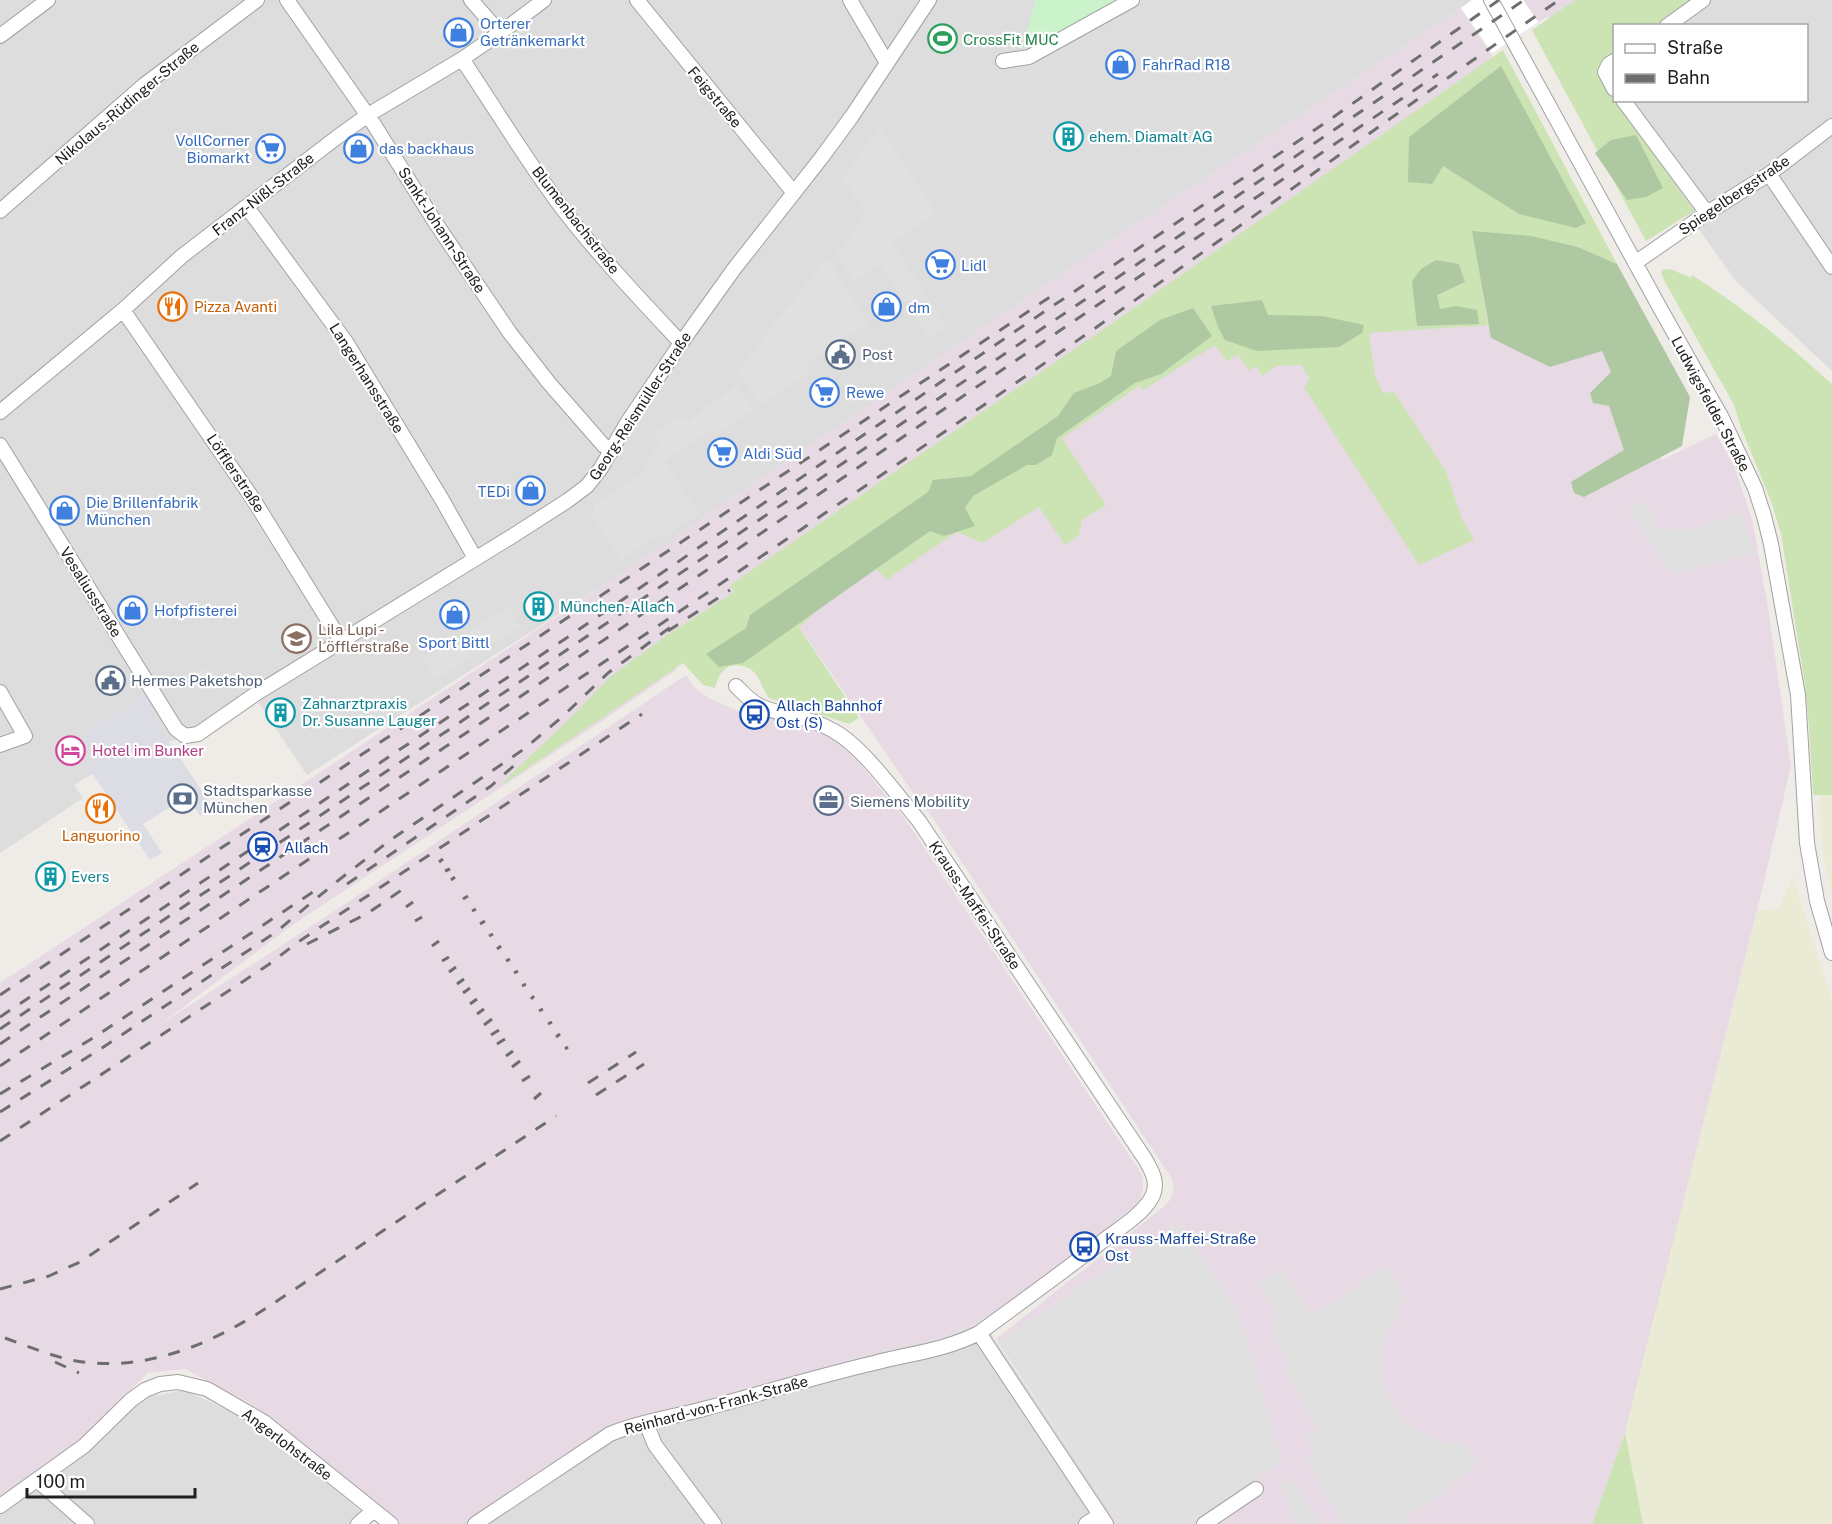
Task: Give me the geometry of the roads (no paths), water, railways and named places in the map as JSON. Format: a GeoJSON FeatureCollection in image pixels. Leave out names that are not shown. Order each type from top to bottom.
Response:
{"type":"FeatureCollection","features":[{"type":"Feature","properties":{"kind":"street"},"geometry":{"type":"LineString","coordinates":[[0,36],[48,0]]}},
{"type":"Feature","properties":{"kind":"street","name":"Nikolaus-Rüdinger-Straße"},"geometry":{"type":"LineString","coordinates":[[0,211],[144,85],[257,0]]}},
{"type":"Feature","properties":{"kind":"street","name":"Sankt-Johann-Straße"},"geometry":{"type":"LineString","coordinates":[[287,0],[368,116],[435,222],[510,333],[549,383],[604,446],[611,448]]}},
{"type":"Feature","properties":{"kind":"street"},"geometry":{"type":"LineString","coordinates":[[471,0],[500,33]]}},
{"type":"Feature","properties":{"kind":"street","name":"Franz-Nißl-Straße"},"geometry":{"type":"LineString","coordinates":[[0,412],[123,310],[182,256],[244,208],[368,116],[462,59],[544,0]]}},
{"type":"Feature","properties":{"kind":"street","name":"Feigstraße"},"geometry":{"type":"LineString","coordinates":[[638,0],[794,193]]}},
{"type":"Feature","properties":{"kind":"street"},"geometry":{"type":"LineString","coordinates":[[850,0],[887,63]]}},
{"type":"Feature","properties":{"kind":"street","name":"Georg-Reismüller-Straße"},"geometry":{"type":"LineString","coordinates":[[184,736],[198,734],[257,693],[567,501],[587,486],[601,468],[611,448],[681,343],[734,269],[841,130],[928,0]]}},
{"type":"Feature","properties":{"kind":"street"},"geometry":{"type":"LineString","coordinates":[[1003,61],[1029,57],[1132,0]]}},
{"type":"Feature","properties":{"kind":"street","name":"Ludwigsfelder Straße"},"geometry":{"type":"LineString","coordinates":[[1491,0],[1722,418],[1744,464],[1764,516],[1784,606],[1798,695],[1804,807],[1811,872],[1819,911],[1832,953]]}},
{"type":"Feature","properties":{"kind":"street"},"geometry":{"type":"LineString","coordinates":[[1670,24],[1703,0]]}},
{"type":"Feature","properties":{"kind":"street","name":"Blumenbachstraße"},"geometry":{"type":"LineString","coordinates":[[462,59],[563,208],[637,296],[681,343]]}},
{"type":"Feature","properties":{"kind":"street"},"geometry":{"type":"LineString","coordinates":[[1613,62],[1605,72],[1613,87]]}},
{"type":"Feature","properties":{"kind":"street"},"geometry":{"type":"LineString","coordinates":[[1624,102],[1707,213]]}},
{"type":"Feature","properties":{"kind":"street","name":"Spiegelbergstraße"},"geometry":{"type":"LineString","coordinates":[[1635,263],[1707,213],[1769,174],[1832,126]]}},
{"type":"Feature","properties":{"kind":"street"},"geometry":{"type":"LineString","coordinates":[[1769,174],[1832,267]]}},
{"type":"Feature","properties":{"kind":"street","name":"Langerhansstraße"},"geometry":{"type":"LineString","coordinates":[[244,208],[252,214],[346,342],[475,558]]}},
{"type":"Feature","properties":{"kind":"street","name":"Löfflerstraße"},"geometry":{"type":"LineString","coordinates":[[123,310],[253,499],[341,641]]}},
{"type":"Feature","properties":{"kind":"street","name":"Vesaliusstraße"},"geometry":{"type":"LineString","coordinates":[[0,445],[177,731],[184,736]]}},
{"type":"Feature","properties":{"kind":"street","name":"Krauss-Maffei-Straße"},"geometry":{"type":"LineString","coordinates":[[736,686],[745,696],[759,705],[816,721],[837,732],[851,743],[884,779],[919,821],[1145,1159],[1152,1171],[1156,1186]]}},
{"type":"Feature","properties":{"kind":"street"},"geometry":{"type":"LineString","coordinates":[[0,692],[25,736],[0,745]]}},
{"type":"Feature","properties":{"kind":"street","name":"Reinhard-von-Frank-Straße"},"geometry":{"type":"LineString","coordinates":[[475,1524],[610,1434],[627,1427],[852,1368],[928,1352],[979,1333],[1136,1215],[1146,1206],[1156,1186]]}},
{"type":"Feature","properties":{"kind":"street"},"geometry":{"type":"LineString","coordinates":[[979,1333],[1103,1519],[1086,1524]]}},
{"type":"Feature","properties":{"kind":"street","name":"Angerlohstraße"},"geometry":{"type":"LineString","coordinates":[[0,1506],[84,1446],[131,1400],[145,1390],[160,1384],[178,1382],[207,1389],[255,1417],[391,1524]]}},
{"type":"Feature","properties":{"kind":"street"},"geometry":{"type":"LineString","coordinates":[[646,1422],[655,1445],[714,1524]]}},
{"type":"Feature","properties":{"kind":"street"},"geometry":{"type":"LineString","coordinates":[[37,1480],[87,1524]]}},
{"type":"Feature","properties":{"kind":"street"},"geometry":{"type":"LineString","coordinates":[[1204,1524],[1256,1489]]}},
{"type":"Feature","properties":{"kind":"street"},"geometry":{"type":"LineString","coordinates":[[358,1524],[373,1511]]}},
{"type":"Feature","properties":{"kind":"railway"},"geometry":{"type":"LineString","coordinates":[[0,1017],[565,639],[1325,123],[1499,0]]}},
{"type":"Feature","properties":{"kind":"railway"},"geometry":{"type":"LineString","coordinates":[[0,1029],[453,727],[1524,0]]}},
{"type":"Feature","properties":{"kind":"railway"},"geometry":{"type":"LineString","coordinates":[[0,1066],[924,446],[1118,312],[1559,0]]}},
{"type":"Feature","properties":{"kind":"railway"},"geometry":{"type":"LineString","coordinates":[[0,1044],[505,707],[1438,74]]}},
{"type":"Feature","properties":{"kind":"railway"},"geometry":{"type":"LineString","coordinates":[[0,995],[1053,295]]}},
{"type":"Feature","properties":{"kind":"railway"},"geometry":{"type":"LineString","coordinates":[[668,631],[730,590]]}},
{"type":"Feature","properties":{"kind":"railway"},"geometry":{"type":"LineString","coordinates":[[0,1112],[102,1048],[276,932],[389,841],[524,749],[608,673],[672,626]]}},
{"type":"Feature","properties":{"kind":"railway"},"geometry":{"type":"LineString","coordinates":[[0,1141],[268,965],[298,942],[642,714]]}},
{"type":"Feature","properties":{"kind":"railway"},"geometry":{"type":"LineString","coordinates":[[347,884],[491,786],[518,762]]}},
{"type":"Feature","properties":{"kind":"railway"},"geometry":{"type":"LineString","coordinates":[[439,862],[443,859]]}},
{"type":"Feature","properties":{"kind":"railway"},"geometry":{"type":"LineString","coordinates":[[445,871],[450,869]]}},
{"type":"Feature","properties":{"kind":"railway"},"geometry":{"type":"LineString","coordinates":[[451,880],[455,877]]}},
{"type":"Feature","properties":{"kind":"railway"},"geometry":{"type":"LineString","coordinates":[[0,1094],[93,1038],[322,886]]}},
{"type":"Feature","properties":{"kind":"railway"},"geometry":{"type":"LineString","coordinates":[[307,944],[368,913],[403,889]]}},
{"type":"Feature","properties":{"kind":"railway"},"geometry":{"type":"LineString","coordinates":[[463,899],[468,896]]}},
{"type":"Feature","properties":{"kind":"railway"},"geometry":{"type":"LineString","coordinates":[[406,907],[413,902]]}},
{"type":"Feature","properties":{"kind":"railway"},"geometry":{"type":"LineString","coordinates":[[472,911],[476,909]]}},
{"type":"Feature","properties":{"kind":"railway"},"geometry":{"type":"LineString","coordinates":[[415,921],[422,917]]}},
{"type":"Feature","properties":{"kind":"railway"},"geometry":{"type":"LineString","coordinates":[[480,924],[485,921]]}},
{"type":"Feature","properties":{"kind":"railway"},"geometry":{"type":"LineString","coordinates":[[489,936],[493,934]]}},
{"type":"Feature","properties":{"kind":"railway"},"geometry":{"type":"LineString","coordinates":[[432,946],[439,941]]}},
{"type":"Feature","properties":{"kind":"railway"},"geometry":{"type":"LineString","coordinates":[[497,949],[501,946]]}},
{"type":"Feature","properties":{"kind":"railway"},"geometry":{"type":"LineString","coordinates":[[442,961],[449,957]]}},
{"type":"Feature","properties":{"kind":"railway"},"geometry":{"type":"LineString","coordinates":[[506,961],[510,959]]}},
{"type":"Feature","properties":{"kind":"railway"},"geometry":{"type":"LineString","coordinates":[[449,972],[456,967]]}},
{"type":"Feature","properties":{"kind":"railway"},"geometry":{"type":"LineString","coordinates":[[514,973],[518,971]]}},
{"type":"Feature","properties":{"kind":"railway"},"geometry":{"type":"LineString","coordinates":[[457,984],[464,979]]}},
{"type":"Feature","properties":{"kind":"railway"},"geometry":{"type":"LineString","coordinates":[[522,986],[526,984]]}},
{"type":"Feature","properties":{"kind":"railway"},"geometry":{"type":"LineString","coordinates":[[463,993],[470,988]]}},
{"type":"Feature","properties":{"kind":"railway"},"geometry":{"type":"LineString","coordinates":[[531,999],[534,996]]}},
{"type":"Feature","properties":{"kind":"railway"},"geometry":{"type":"LineString","coordinates":[[470,1004],[477,999]]}},
{"type":"Feature","properties":{"kind":"railway"},"geometry":{"type":"LineString","coordinates":[[477,1014],[484,1009]]}},
{"type":"Feature","properties":{"kind":"railway"},"geometry":{"type":"LineString","coordinates":[[539,1011],[543,1009]]}},
{"type":"Feature","properties":{"kind":"railway"},"geometry":{"type":"LineString","coordinates":[[484,1025],[492,1019]]}},
{"type":"Feature","properties":{"kind":"railway"},"geometry":{"type":"LineString","coordinates":[[548,1024],[552,1022]]}},
{"type":"Feature","properties":{"kind":"railway"},"geometry":{"type":"LineString","coordinates":[[491,1035],[499,1030]]}},
{"type":"Feature","properties":{"kind":"railway"},"geometry":{"type":"LineString","coordinates":[[556,1037],[560,1034]]}},
{"type":"Feature","properties":{"kind":"railway"},"geometry":{"type":"LineString","coordinates":[[497,1044],[505,1039]]}},
{"type":"Feature","properties":{"kind":"railway"},"geometry":{"type":"LineString","coordinates":[[506,1056],[513,1051]]}},
{"type":"Feature","properties":{"kind":"railway"},"geometry":{"type":"LineString","coordinates":[[588,1083],[636,1052]]}},
{"type":"Feature","properties":{"kind":"railway"},"geometry":{"type":"LineString","coordinates":[[512,1067],[520,1061]]}},
{"type":"Feature","properties":{"kind":"railway"},"geometry":{"type":"LineString","coordinates":[[596,1095],[644,1064]]}},
{"type":"Feature","properties":{"kind":"railway"},"geometry":{"type":"LineString","coordinates":[[522,1081],[530,1076]]}},
{"type":"Feature","properties":{"kind":"railway"},"geometry":{"type":"LineString","coordinates":[[534,1099],[541,1093]]}},
{"type":"Feature","properties":{"kind":"railway"},"geometry":{"type":"LineString","coordinates":[[5,1338],[63,1358],[97,1363],[124,1363],[149,1359],[199,1344],[246,1321],[268,1307],[556,1116]]}},
{"type":"Feature","properties":{"kind":"railway"},"geometry":{"type":"LineString","coordinates":[[0,1289],[49,1276],[80,1262],[198,1183]]}},
{"type":"Feature","properties":{"kind":"railway"},"geometry":{"type":"LineString","coordinates":[[55,1362],[79,1373]]}},
{"type":"Feature","properties":{"kind":"place","name":"Orterer Getränkemarkt"},"geometry":{"type":"Point","coordinates":[459,32]}},
{"type":"Feature","properties":{"kind":"place","name":"CrossFit MUC"},"geometry":{"type":"Point","coordinates":[942,39]}},
{"type":"Feature","properties":{"kind":"place","name":"FahrRad R18"},"geometry":{"type":"Point","coordinates":[1121,64]}},
{"type":"Feature","properties":{"kind":"place","name":"ehem. Diamalt AG"},"geometry":{"type":"Point","coordinates":[1068,136]}},
{"type":"Feature","properties":{"kind":"place","name":"das backhaus"},"geometry":{"type":"Point","coordinates":[358,148]}},
{"type":"Feature","properties":{"kind":"place","name":"VollCorner Biomarkt"},"geometry":{"type":"Point","coordinates":[271,149]}},
{"type":"Feature","properties":{"kind":"place","name":"Lidl"},"geometry":{"type":"Point","coordinates":[940,265]}},
{"type":"Feature","properties":{"kind":"place","name":"Pizza Avanti"},"geometry":{"type":"Point","coordinates":[173,306]}},
{"type":"Feature","properties":{"kind":"place","name":"dm"},"geometry":{"type":"Point","coordinates":[887,307]}},
{"type":"Feature","properties":{"kind":"place","name":"Post"},"geometry":{"type":"Point","coordinates":[841,354]}},
{"type":"Feature","properties":{"kind":"place","name":"Rewe"},"geometry":{"type":"Point","coordinates":[825,392]}},
{"type":"Feature","properties":{"kind":"place","name":"Aldi Süd"},"geometry":{"type":"Point","coordinates":[722,453]}},
{"type":"Feature","properties":{"kind":"place","name":"TEDi"},"geometry":{"type":"Point","coordinates":[531,491]}},
{"type":"Feature","properties":{"kind":"place","name":"Die Brillenfabrik München"},"geometry":{"type":"Point","coordinates":[65,511]}},
{"type":"Feature","properties":{"kind":"place","name":"München-Allach"},"geometry":{"type":"Point","coordinates":[539,606]}},
{"type":"Feature","properties":{"kind":"place","name":"Hofpfisterei"},"geometry":{"type":"Point","coordinates":[133,610]}},
{"type":"Feature","properties":{"kind":"place","name":"Sport Bittl"},"geometry":{"type":"Point","coordinates":[454,615]}},
{"type":"Feature","properties":{"kind":"place","name":"Lila Lupi - Löfflerstraße"},"geometry":{"type":"Point","coordinates":[297,638]}},
{"type":"Feature","properties":{"kind":"place","name":"Hermes Paketshop"},"geometry":{"type":"Point","coordinates":[110,680]}},
{"type":"Feature","properties":{"kind":"place","name":"Zahnarztpraxis Dr. Susanne Lauger"},"geometry":{"type":"Point","coordinates":[281,712]}},
{"type":"Feature","properties":{"kind":"place","name":"Allach Bahnhof Ost (S)"},"geometry":{"type":"Point","coordinates":[755,714]}},
{"type":"Feature","properties":{"kind":"place","name":"Hotel im Bunker"},"geometry":{"type":"Point","coordinates":[71,750]}},
{"type":"Feature","properties":{"kind":"place","name":"Stadtsparkasse München"},"geometry":{"type":"Point","coordinates":[182,799]}},
{"type":"Feature","properties":{"kind":"place","name":"Siemens Mobility"},"geometry":{"type":"Point","coordinates":[829,801]}},
{"type":"Feature","properties":{"kind":"place","name":"Languorino"},"geometry":{"type":"Point","coordinates":[101,808]}},
{"type":"Feature","properties":{"kind":"place","name":"Allach"},"geometry":{"type":"Point","coordinates":[263,847]}},
{"type":"Feature","properties":{"kind":"place","name":"Evers"},"geometry":{"type":"Point","coordinates":[50,876]}},
{"type":"Feature","properties":{"kind":"place","name":"Krauss-Maffei-Straße Ost"},"geometry":{"type":"Point","coordinates":[1084,1247]}}]}
